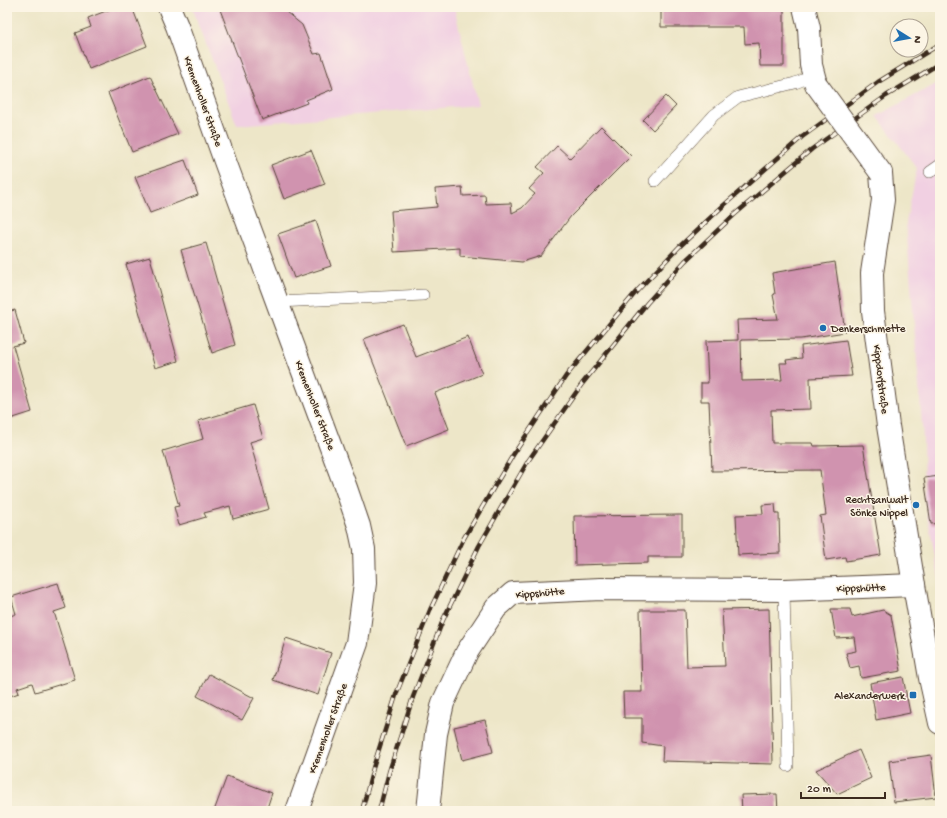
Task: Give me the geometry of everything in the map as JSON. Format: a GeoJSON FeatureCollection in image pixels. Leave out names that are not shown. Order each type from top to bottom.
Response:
{"type":"FeatureCollection","features":[{"type":"Feature","properties":{"kind":"street","name":"Kremenholler Straße"},"geometry":{"type":"LineString","coordinates":[[169,7],[346,488],[364,549],[364,583],[357,643],[297,811]]}},
{"type":"Feature","properties":{"kind":"street","name":"Kippdorfstraße"},"geometry":{"type":"LineString","coordinates":[[804,7],[809,28],[811,65],[815,80],[881,173],[883,200],[872,274],[873,311],[888,426],[914,585],[935,677],[940,723]]}},
{"type":"Feature","properties":{"kind":"street","name":"Kippshütte"},"geometry":{"type":"LineString","coordinates":[[428,811],[436,734],[443,703],[467,652],[496,608],[513,593],[601,589],[784,590],[914,585]]}},
{"type":"Feature","properties":{"kind":"lane"},"geometry":{"type":"LineString","coordinates":[[655,181],[714,115],[738,97],[795,83],[815,80]]}},
{"type":"Feature","properties":{"kind":"lane"},"geometry":{"type":"LineString","coordinates":[[930,172],[940,165]]}},
{"type":"Feature","properties":{"kind":"lane"},"geometry":{"type":"LineString","coordinates":[[278,302],[423,295]]}},
{"type":"Feature","properties":{"kind":"lane"},"geometry":{"type":"LineString","coordinates":[[784,590],[788,766]]}},
{"type":"Feature","properties":{"kind":"shaded area"},"geometry":{"type":"Polygon","coordinates":[[[192,7],[454,7],[478,105],[237,125],[192,7]]]}},
{"type":"Feature","properties":{"kind":"shaded area"},"geometry":{"type":"Polygon","coordinates":[[[940,82],[940,583],[924,498],[923,438],[906,223],[917,168],[877,116],[940,82]]]}},
{"type":"Feature","properties":{"kind":"building"},"geometry":{"type":"Polygon","coordinates":[[[116,7],[132,7],[147,46],[89,69],[75,33],[91,27],[88,18],[116,7]]]}},
{"type":"Feature","properties":{"kind":"building"},"geometry":{"type":"Polygon","coordinates":[[[219,7],[284,7],[286,12],[302,25],[314,54],[321,53],[333,89],[306,100],[307,103],[262,120],[219,7]]]}},
{"type":"Feature","properties":{"kind":"building"},"geometry":{"type":"Polygon","coordinates":[[[661,7],[784,7],[784,66],[760,66],[759,43],[745,44],[744,27],[661,27],[661,7]]]}},
{"type":"Feature","properties":{"kind":"building"},"geometry":{"type":"Polygon","coordinates":[[[150,76],[178,134],[132,152],[108,93],[150,76]]]}},
{"type":"Feature","properties":{"kind":"building"},"geometry":{"type":"Polygon","coordinates":[[[666,96],[676,106],[653,130],[643,120],[666,96]]]}},
{"type":"Feature","properties":{"kind":"building"},"geometry":{"type":"Polygon","coordinates":[[[601,126],[631,156],[571,216],[541,256],[522,262],[460,256],[460,248],[394,252],[391,211],[437,207],[435,189],[462,187],[463,196],[485,195],[486,204],[511,203],[512,213],[522,208],[535,194],[529,189],[544,173],[537,167],[557,146],[570,158],[601,126]]]}},
{"type":"Feature","properties":{"kind":"building"},"geometry":{"type":"Polygon","coordinates":[[[311,150],[325,184],[284,199],[271,165],[311,150]]]}},
{"type":"Feature","properties":{"kind":"building"},"geometry":{"type":"Polygon","coordinates":[[[185,160],[198,195],[150,213],[135,177],[185,160]]]}},
{"type":"Feature","properties":{"kind":"building"},"geometry":{"type":"Polygon","coordinates":[[[316,221],[331,266],[294,278],[278,234],[316,221]]]}},
{"type":"Feature","properties":{"kind":"building"},"geometry":{"type":"Polygon","coordinates":[[[206,243],[235,345],[212,353],[181,250],[206,243]]]}},
{"type":"Feature","properties":{"kind":"building"},"geometry":{"type":"Polygon","coordinates":[[[150,257],[178,361],[155,368],[126,264],[150,257]]]}},
{"type":"Feature","properties":{"kind":"building"},"geometry":{"type":"Polygon","coordinates":[[[835,262],[845,332],[801,339],[741,340],[742,381],[782,380],[780,363],[787,363],[786,360],[802,358],[801,346],[846,340],[852,376],[810,378],[811,409],[771,410],[772,443],[813,443],[814,446],[863,445],[881,555],[846,561],[845,557],[826,560],[820,516],[826,515],[820,470],[712,471],[709,401],[701,401],[701,383],[708,383],[706,341],[738,340],[737,320],[778,319],[773,295],[775,294],[772,273],[835,262]]]}},
{"type":"Feature","properties":{"kind":"building"},"geometry":{"type":"Polygon","coordinates":[[[15,310],[24,343],[13,346],[32,412],[7,420],[7,312],[15,310]]]}},
{"type":"Feature","properties":{"kind":"building"},"geometry":{"type":"Polygon","coordinates":[[[403,324],[416,357],[468,337],[482,374],[435,393],[449,429],[406,446],[364,339],[403,324]]]}},
{"type":"Feature","properties":{"kind":"building"},"geometry":{"type":"Polygon","coordinates":[[[253,405],[263,438],[250,442],[269,509],[233,519],[230,506],[204,513],[206,517],[179,525],[174,507],[179,506],[163,451],[203,439],[198,421],[253,405]]]}},
{"type":"Feature","properties":{"kind":"building"},"geometry":{"type":"Polygon","coordinates":[[[940,476],[940,523],[931,524],[924,478],[940,476]]]}},
{"type":"Feature","properties":{"kind":"building"},"geometry":{"type":"Polygon","coordinates":[[[775,504],[776,514],[779,514],[780,553],[738,555],[736,515],[763,514],[762,505],[775,504]]]}},
{"type":"Feature","properties":{"kind":"building"},"geometry":{"type":"Polygon","coordinates":[[[682,515],[682,557],[648,557],[648,563],[575,565],[574,516],[682,515]]]}},
{"type":"Feature","properties":{"kind":"building"},"geometry":{"type":"Polygon","coordinates":[[[58,583],[66,608],[54,612],[75,680],[35,692],[32,683],[17,688],[19,693],[7,697],[7,617],[16,614],[11,597],[58,583]]]}},
{"type":"Feature","properties":{"kind":"building"},"geometry":{"type":"Polygon","coordinates":[[[769,609],[773,764],[662,761],[663,746],[642,743],[642,718],[624,718],[623,692],[642,692],[640,610],[685,610],[687,667],[725,666],[722,610],[769,609]]]}},
{"type":"Feature","properties":{"kind":"building"},"geometry":{"type":"Polygon","coordinates":[[[831,609],[850,609],[852,617],[883,610],[891,615],[901,671],[861,678],[859,666],[850,668],[846,653],[856,651],[854,637],[836,638],[831,609]]]}},
{"type":"Feature","properties":{"kind":"building"},"geometry":{"type":"Polygon","coordinates":[[[286,638],[331,653],[318,695],[273,680],[286,638]]]}},
{"type":"Feature","properties":{"kind":"building"},"geometry":{"type":"Polygon","coordinates":[[[209,674],[254,698],[242,720],[197,696],[209,674]]]}},
{"type":"Feature","properties":{"kind":"building"},"geometry":{"type":"Polygon","coordinates":[[[903,677],[910,713],[876,720],[870,683],[903,677]]]}},
{"type":"Feature","properties":{"kind":"building"},"geometry":{"type":"Polygon","coordinates":[[[485,720],[493,752],[462,760],[454,727],[485,720]]]}},
{"type":"Feature","properties":{"kind":"building"},"geometry":{"type":"Polygon","coordinates":[[[859,750],[871,778],[837,794],[816,770],[859,750]]]}},
{"type":"Feature","properties":{"kind":"building"},"geometry":{"type":"Polygon","coordinates":[[[931,755],[936,797],[894,802],[889,761],[931,755]]]}},
{"type":"Feature","properties":{"kind":"building"},"geometry":{"type":"Polygon","coordinates":[[[227,776],[272,793],[266,811],[214,811],[227,776]]]}},
{"type":"Feature","properties":{"kind":"building"},"geometry":{"type":"Polygon","coordinates":[[[777,794],[778,811],[742,811],[741,795],[777,794]]]}},
{"type":"Feature","properties":{"kind":"railway"},"geometry":{"type":"LineString","coordinates":[[362,811],[373,768],[397,692],[430,610],[464,538],[513,455],[566,376],[636,292],[679,247],[723,206],[802,137],[878,82],[940,44]]}},
{"type":"Feature","properties":{"kind":"railway"},"geometry":{"type":"LineString","coordinates":[[379,811],[389,772],[413,697],[443,620],[479,546],[528,461],[582,384],[647,303],[685,261],[734,215],[812,149],[886,96],[940,63]]}},
{"type":"Feature","properties":{"kind":"place","name":"Denkerschmette"},"geometry":{"type":"Point","coordinates":[823,328]}},
{"type":"Feature","properties":{"kind":"place","name":"Rechtsanwalt Sönke Nippel"},"geometry":{"type":"Point","coordinates":[916,505]}},
{"type":"Feature","properties":{"kind":"place","name":"Alexanderwerk"},"geometry":{"type":"Point","coordinates":[913,695]}}]}
